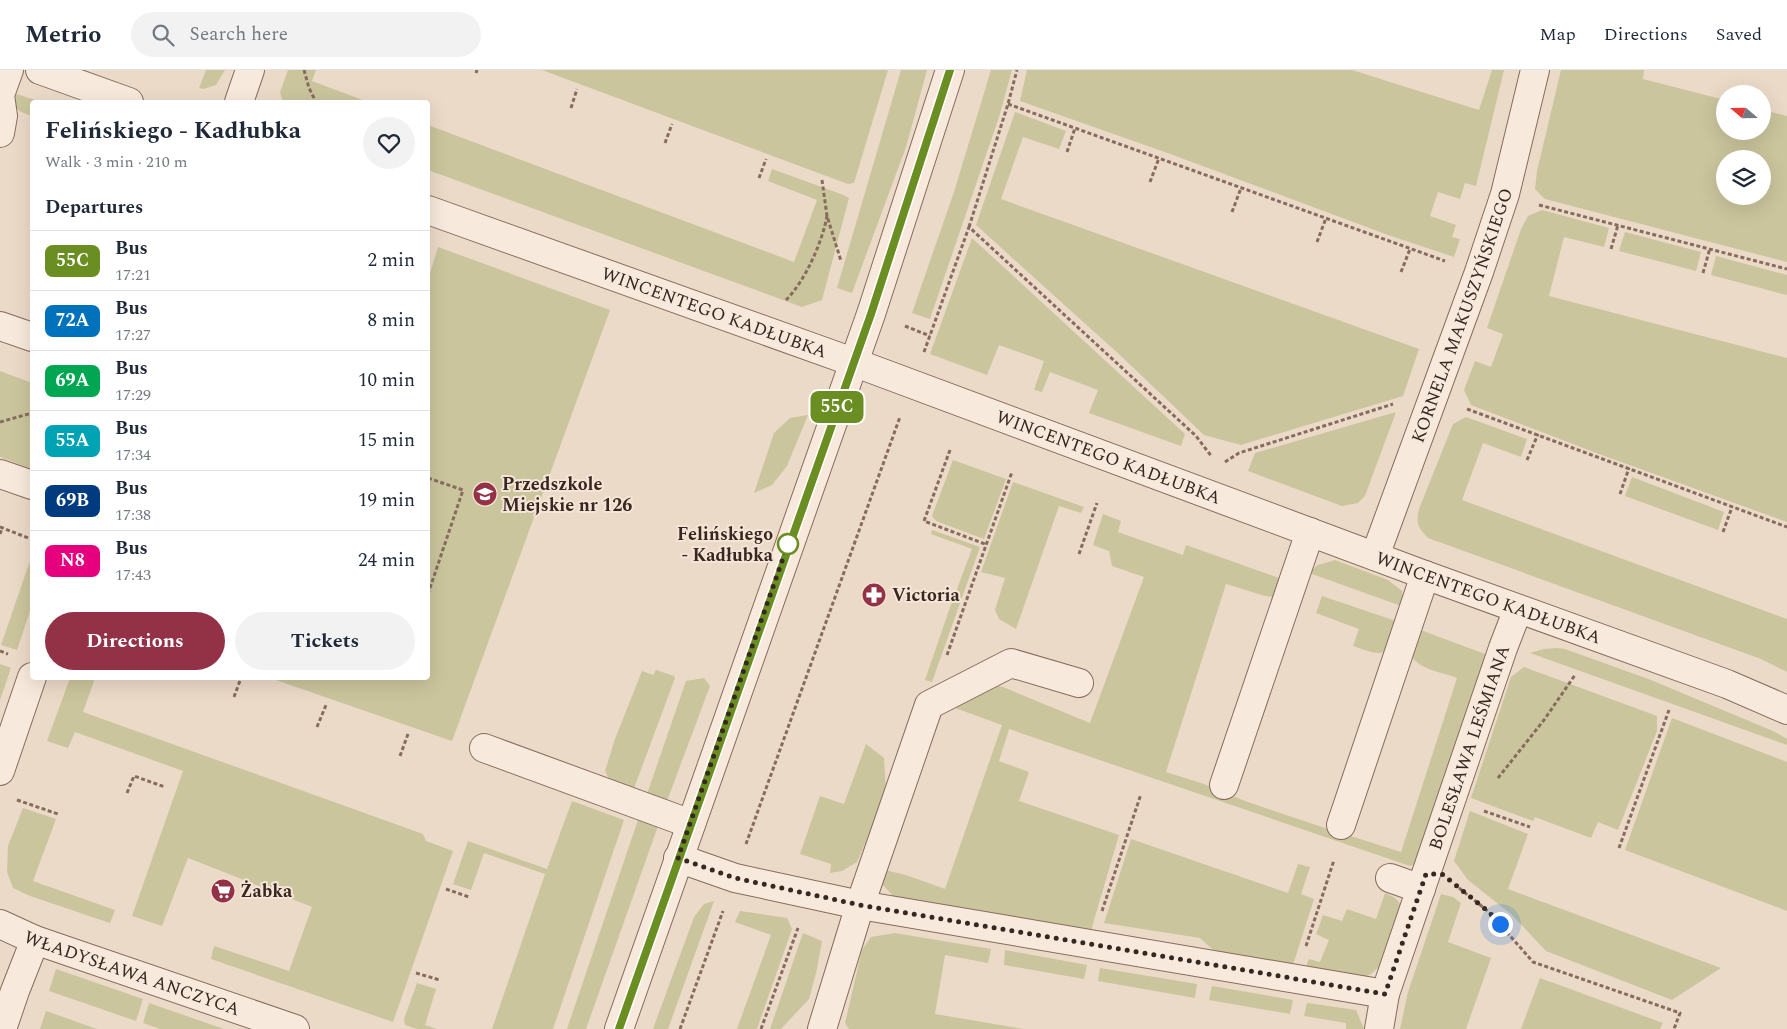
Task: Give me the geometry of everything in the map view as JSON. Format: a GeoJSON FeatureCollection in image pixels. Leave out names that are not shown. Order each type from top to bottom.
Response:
{"type":"FeatureCollection","features":[{"type":"Feature","properties":{"kind":"street"},"geometry":{"type":"LineString","coordinates":[[0,133],[3,116],[0,95],[9,70]]}},
{"type":"Feature","properties":{"kind":"street"},"geometry":{"type":"LineString","coordinates":[[40,70],[124,100]]}},
{"type":"Feature","properties":{"kind":"street"},"geometry":{"type":"LineString","coordinates":[[240,100],[250,70]]}},
{"type":"Feature","properties":{"kind":"street"},"geometry":{"type":"LineString","coordinates":[[618,1029],[874,305],[950,70]]}},
{"type":"Feature","properties":{"kind":"street","name":"KORNELA MAKUSZYŃSKIEGO"},"geometry":{"type":"LineString","coordinates":[[1375,556],[1479,272],[1505,194],[1535,70]]}},
{"type":"Feature","properties":{"kind":"street","name":"WINCENTEGO KADŁUBKA"},"geometry":{"type":"LineString","coordinates":[[430,211],[853,362],[1425,575],[1727,684],[1787,710]]}},
{"type":"Feature","properties":{"kind":"street"},"geometry":{"type":"LineString","coordinates":[[0,326],[30,336]]}},
{"type":"Feature","properties":{"kind":"street"},"geometry":{"type":"LineString","coordinates":[[0,474],[30,484]]}},
{"type":"Feature","properties":{"kind":"street"},"geometry":{"type":"LineString","coordinates":[[1224,785],[1310,532]]}},
{"type":"Feature","properties":{"kind":"street"},"geometry":{"type":"LineString","coordinates":[[1341,825],[1425,575]]}},
{"type":"Feature","properties":{"kind":"street","name":"BOLESŁAWA LEŚMIANA"},"geometry":{"type":"LineString","coordinates":[[1379,1029],[1385,994],[1518,609]]}},
{"type":"Feature","properties":{"kind":"street"},"geometry":{"type":"LineString","coordinates":[[822,1029],[860,905],[929,704],[1011,663],[1079,683]]}},
{"type":"Feature","properties":{"kind":"street"},"geometry":{"type":"LineString","coordinates":[[0,771],[31,680]]}},
{"type":"Feature","properties":{"kind":"street"},"geometry":{"type":"LineString","coordinates":[[484,748],[691,824]]}},
{"type":"Feature","properties":{"kind":"street"},"geometry":{"type":"LineString","coordinates":[[678,858],[735,878],[860,905],[1385,994]]}},
{"type":"Feature","properties":{"kind":"street"},"geometry":{"type":"LineString","coordinates":[[1390,878],[1423,881]]}},
{"type":"Feature","properties":{"kind":"street","name":"WŁADYSŁAWA ANCZYCA"},"geometry":{"type":"LineString","coordinates":[[0,924],[35,940],[295,1029]]}},
{"type":"Feature","properties":{"kind":"street"},"geometry":{"type":"LineString","coordinates":[[2,1029],[35,940]]}},
{"type":"Feature","properties":{"kind":"path"},"geometry":{"type":"LineString","coordinates":[[304,70],[309,88],[315,100]]}},
{"type":"Feature","properties":{"kind":"path"},"geometry":{"type":"LineString","coordinates":[[680,1029],[875,483],[913,385],[969,227],[1017,70]]}},
{"type":"Feature","properties":{"kind":"path"},"geometry":{"type":"LineString","coordinates":[[571,108],[577,89]]}},
{"type":"Feature","properties":{"kind":"path"},"geometry":{"type":"LineString","coordinates":[[1008,104],[1450,263]]}},
{"type":"Feature","properties":{"kind":"path"},"geometry":{"type":"LineString","coordinates":[[665,143],[672,124]]}},
{"type":"Feature","properties":{"kind":"path"},"geometry":{"type":"LineString","coordinates":[[1067,152],[1075,128]]}},
{"type":"Feature","properties":{"kind":"path"},"geometry":{"type":"LineString","coordinates":[[1150,182],[1159,158]]}},
{"type":"Feature","properties":{"kind":"path"},"geometry":{"type":"LineString","coordinates":[[759,178],[766,159]]}},
{"type":"Feature","properties":{"kind":"path"},"geometry":{"type":"LineString","coordinates":[[822,180],[827,216],[841,261]]}},
{"type":"Feature","properties":{"kind":"path"},"geometry":{"type":"LineString","coordinates":[[1232,212],[1241,188]]}},
{"type":"Feature","properties":{"kind":"path"},"geometry":{"type":"LineString","coordinates":[[1534,204],[1787,268]]}},
{"type":"Feature","properties":{"kind":"path"},"geometry":{"type":"LineString","coordinates":[[782,304],[791,295],[808,266],[824,232],[827,216]]}},
{"type":"Feature","properties":{"kind":"path"},"geometry":{"type":"LineString","coordinates":[[1317,242],[1326,218]]}},
{"type":"Feature","properties":{"kind":"path"},"geometry":{"type":"LineString","coordinates":[[1611,249],[1618,225]]}},
{"type":"Feature","properties":{"kind":"path"},"geometry":{"type":"LineString","coordinates":[[969,227],[1196,436],[1213,459]]}},
{"type":"Feature","properties":{"kind":"path"},"geometry":{"type":"LineString","coordinates":[[1703,273],[1710,248]]}},
{"type":"Feature","properties":{"kind":"path"},"geometry":{"type":"LineString","coordinates":[[1401,272],[1410,249]]}},
{"type":"Feature","properties":{"kind":"path"},"geometry":{"type":"LineString","coordinates":[[1219,466],[1238,453],[1395,404]]}},
{"type":"Feature","properties":{"kind":"path"},"geometry":{"type":"LineString","coordinates":[[1460,410],[1469,409],[1787,527]]}},
{"type":"Feature","properties":{"kind":"path"},"geometry":{"type":"LineString","coordinates":[[0,422],[30,414]]}},
{"type":"Feature","properties":{"kind":"path"},"geometry":{"type":"LineString","coordinates":[[1527,460],[1538,434]]}},
{"type":"Feature","properties":{"kind":"path"},"geometry":{"type":"LineString","coordinates":[[950,450],[924,521],[985,544]]}},
{"type":"Feature","properties":{"kind":"path"},"geometry":{"type":"LineString","coordinates":[[1620,494],[1628,468]]}},
{"type":"Feature","properties":{"kind":"path"},"geometry":{"type":"LineString","coordinates":[[929,704],[1012,472]]}},
{"type":"Feature","properties":{"kind":"path"},"geometry":{"type":"LineString","coordinates":[[430,479],[463,490],[430,588]]}},
{"type":"Feature","properties":{"kind":"path"},"geometry":{"type":"LineString","coordinates":[[1079,554],[1097,503]]}},
{"type":"Feature","properties":{"kind":"path"},"geometry":{"type":"LineString","coordinates":[[1723,532],[1732,507]]}},
{"type":"Feature","properties":{"kind":"path"},"geometry":{"type":"LineString","coordinates":[[0,534],[1,528],[30,539]]}},
{"type":"Feature","properties":{"kind":"path"},"geometry":{"type":"LineString","coordinates":[[1493,784],[1544,720],[1575,675]]}},
{"type":"Feature","properties":{"kind":"path"},"geometry":{"type":"LineString","coordinates":[[234,697],[240,680]]}},
{"type":"Feature","properties":{"kind":"path"},"geometry":{"type":"LineString","coordinates":[[317,726],[326,705]]}},
{"type":"Feature","properties":{"kind":"path"},"geometry":{"type":"LineString","coordinates":[[1619,848],[1669,710]]}},
{"type":"Feature","properties":{"kind":"path"},"geometry":{"type":"LineString","coordinates":[[400,756],[408,734]]}},
{"type":"Feature","properties":{"kind":"path"},"geometry":{"type":"LineString","coordinates":[[127,793],[134,776],[165,787]]}},
{"type":"Feature","properties":{"kind":"path"},"geometry":{"type":"LineString","coordinates":[[1092,944],[1141,794]]}},
{"type":"Feature","properties":{"kind":"path"},"geometry":{"type":"LineString","coordinates":[[17,800],[58,814]]}},
{"type":"Feature","properties":{"kind":"path"},"geometry":{"type":"LineString","coordinates":[[1481,810],[1530,828]]}},
{"type":"Feature","properties":{"kind":"path"},"geometry":{"type":"LineString","coordinates":[[1295,979],[1334,860]]}},
{"type":"Feature","properties":{"kind":"path"},"geometry":{"type":"LineString","coordinates":[[1423,881],[1442,874],[1489,912],[1533,962],[1680,1013],[1674,1029]]}},
{"type":"Feature","properties":{"kind":"path"},"geometry":{"type":"LineString","coordinates":[[446,889],[469,897]]}},
{"type":"Feature","properties":{"kind":"path"},"geometry":{"type":"LineString","coordinates":[[761,1029],[800,920]]}},
{"type":"Feature","properties":{"kind":"path"},"geometry":{"type":"LineString","coordinates":[[416,972],[440,980]]}},
{"type":"Feature","properties":{"kind":"shaded area"},"geometry":{"type":"Polygon","coordinates":[[[206,70],[225,70],[216,85],[203,89],[199,88],[206,70]]]}},
{"type":"Feature","properties":{"kind":"shaded area"},"geometry":{"type":"Polygon","coordinates":[[[288,70],[316,70],[312,81],[363,100],[282,100],[280,92],[288,70]]]}},
{"type":"Feature","properties":{"kind":"shaded area"},"geometry":{"type":"Polygon","coordinates":[[[542,70],[888,70],[854,183],[848,184],[542,70]]]}},
{"type":"Feature","properties":{"kind":"shaded area"},"geometry":{"type":"Polygon","coordinates":[[[901,70],[927,70],[906,147],[852,293],[837,288],[901,70]]]}},
{"type":"Feature","properties":{"kind":"shaded area"},"geometry":{"type":"Polygon","coordinates":[[[991,70],[1012,70],[999,117],[930,319],[912,313],[954,192],[991,70]]]}},
{"type":"Feature","properties":{"kind":"shaded area"},"geometry":{"type":"Polygon","coordinates":[[[1027,70],[1352,70],[1479,110],[1492,70],[1504,70],[1476,186],[1465,183],[1460,199],[1438,192],[1430,216],[1456,225],[1452,237],[1460,239],[1454,257],[1388,235],[1173,155],[1020,101],[1027,70]]]}},
{"type":"Feature","properties":{"kind":"shaded area"},"geometry":{"type":"Polygon","coordinates":[[[1561,70],[1644,70],[1643,79],[1716,98],[1716,140],[1771,140],[1771,112],[1787,116],[1787,262],[1545,199],[1535,189],[1537,171],[1561,70]]]}},
{"type":"Feature","properties":{"kind":"shaded area"},"geometry":{"type":"Polygon","coordinates":[[[11,92],[35,100],[30,100],[30,115],[23,113],[13,102],[11,92]]]}},
{"type":"Feature","properties":{"kind":"shaded area"},"geometry":{"type":"Polygon","coordinates":[[[1015,112],[1066,131],[1059,149],[1023,137],[1001,199],[1419,349],[1403,396],[1241,445],[1204,435],[1121,356],[976,225],[1015,112]]]}},
{"type":"Feature","properties":{"kind":"shaded area"},"geometry":{"type":"Polygon","coordinates":[[[430,126],[794,262],[817,200],[768,181],[772,169],[841,194],[849,198],[822,300],[802,307],[430,171],[430,126]]]}},
{"type":"Feature","properties":{"kind":"shaded area"},"geometry":{"type":"Polygon","coordinates":[[[1542,210],[1609,228],[1604,247],[1564,237],[1549,296],[1787,358],[1787,522],[1599,454],[1471,405],[1464,390],[1475,361],[1491,367],[1503,334],[1487,328],[1521,229],[1528,216],[1542,210]]]}},
{"type":"Feature","properties":{"kind":"shaded area"},"geometry":{"type":"Polygon","coordinates":[[[1625,232],[1701,252],[1696,271],[1619,251],[1625,232]]]}},
{"type":"Feature","properties":{"kind":"shaded area"},"geometry":{"type":"Polygon","coordinates":[[[972,238],[1185,434],[1181,446],[1089,413],[1098,390],[1050,372],[1042,392],[1034,390],[1044,361],[999,345],[987,375],[930,354],[972,238]]]}},
{"type":"Feature","properties":{"kind":"shaded area","name":"Przedszkole Miejskie nr 126"},"geometry":{"type":"Polygon","coordinates":[[[438,247],[610,310],[452,741],[276,680],[430,680],[430,273],[438,247]]]}},
{"type":"Feature","properties":{"kind":"shaded area"},"geometry":{"type":"Polygon","coordinates":[[[1716,256],[1787,275],[1787,295],[1711,275],[1716,256]]]}},
{"type":"Feature","properties":{"kind":"shaded area"},"geometry":{"type":"Polygon","coordinates":[[[0,371],[30,382],[30,468],[0,457],[0,371]]]}},
{"type":"Feature","properties":{"kind":"shaded area"},"geometry":{"type":"Polygon","coordinates":[[[1396,412],[1365,496],[1358,503],[1342,506],[1248,471],[1255,453],[1396,412]]]}},
{"type":"Feature","properties":{"kind":"shaded area"},"geometry":{"type":"Polygon","coordinates":[[[808,415],[787,466],[772,485],[754,493],[774,433],[790,418],[808,415]]]}},
{"type":"Feature","properties":{"kind":"shaded area"},"geometry":{"type":"Polygon","coordinates":[[[1466,417],[1527,439],[1521,457],[1483,443],[1462,500],[1787,619],[1787,672],[1761,659],[1428,538],[1418,525],[1419,509],[1453,424],[1466,417]]]}},
{"type":"Feature","properties":{"kind":"shaded area"},"geometry":{"type":"Polygon","coordinates":[[[953,460],[1006,479],[984,539],[936,521],[932,516],[953,460]]]}},
{"type":"Feature","properties":{"kind":"shaded area"},"geometry":{"type":"Polygon","coordinates":[[[1632,477],[1724,512],[1718,530],[1625,496],[1632,477]]]}},
{"type":"Feature","properties":{"kind":"shaded area"},"geometry":{"type":"Polygon","coordinates":[[[1013,482],[1084,507],[1081,513],[1059,506],[1016,629],[999,619],[995,610],[1005,578],[981,572],[1013,482]]]}},
{"type":"Feature","properties":{"kind":"shaded area"},"geometry":{"type":"Polygon","coordinates":[[[1103,514],[1121,521],[1118,532],[1183,555],[1186,545],[1282,579],[1274,597],[1226,584],[1166,772],[1204,784],[1245,801],[1401,852],[1457,678],[1422,666],[1412,658],[1411,649],[1418,629],[1485,654],[1487,662],[1419,862],[1410,866],[1009,729],[999,761],[1029,772],[1019,801],[1119,835],[1090,934],[896,899],[882,884],[885,870],[906,875],[945,889],[1002,725],[955,708],[957,702],[988,684],[1003,687],[1090,723],[1144,577],[1112,566],[1109,551],[1093,545],[1103,514]]]}},
{"type":"Feature","properties":{"kind":"shaded area"},"geometry":{"type":"Polygon","coordinates":[[[932,530],[980,547],[932,682],[925,680],[972,549],[931,534],[932,530]]]}},
{"type":"Feature","properties":{"kind":"shaded area"},"geometry":{"type":"Polygon","coordinates":[[[1335,560],[1388,580],[1402,591],[1404,607],[1312,574],[1310,571],[1318,565],[1335,560]]]}},
{"type":"Feature","properties":{"kind":"shaded area"},"geometry":{"type":"Polygon","coordinates":[[[30,561],[30,611],[17,650],[1,645],[30,561]]]}},
{"type":"Feature","properties":{"kind":"shaded area"},"geometry":{"type":"Polygon","coordinates":[[[1322,596],[1399,622],[1389,648],[1380,653],[1353,646],[1359,629],[1316,613],[1322,596]]]}},
{"type":"Feature","properties":{"kind":"shaded area"},"geometry":{"type":"Polygon","coordinates":[[[1557,648],[1565,649],[1651,680],[1773,731],[1787,739],[1787,745],[1530,653],[1557,648]]]}},
{"type":"Feature","properties":{"kind":"shaded area"},"geometry":{"type":"Polygon","coordinates":[[[0,664],[11,668],[0,700],[0,664]]]}},
{"type":"Feature","properties":{"kind":"shaded area"},"geometry":{"type":"Polygon","coordinates":[[[1524,667],[1657,716],[1657,731],[1618,830],[1598,822],[1591,838],[1535,817],[1533,821],[1471,798],[1511,677],[1524,667]]]}},
{"type":"Feature","properties":{"kind":"shaded area"},"geometry":{"type":"Polygon","coordinates":[[[656,670],[675,678],[633,791],[611,783],[605,771],[615,739],[642,671],[653,675],[656,670]]]}},
{"type":"Feature","properties":{"kind":"shaded area"},"geometry":{"type":"Polygon","coordinates":[[[704,678],[710,686],[667,801],[646,797],[686,681],[704,678]]]}},
{"type":"Feature","properties":{"kind":"shaded area"},"geometry":{"type":"Polygon","coordinates":[[[69,680],[94,680],[83,712],[423,834],[426,841],[453,851],[393,1022],[211,959],[214,946],[289,971],[312,907],[188,858],[162,926],[132,916],[183,771],[75,732],[68,748],[47,741],[69,680]]]}},
{"type":"Feature","properties":{"kind":"shaded area"},"geometry":{"type":"Polygon","coordinates":[[[1672,718],[1787,762],[1787,911],[1625,850],[1672,718]]]}},
{"type":"Feature","properties":{"kind":"shaded area"},"geometry":{"type":"Polygon","coordinates":[[[866,744],[884,758],[886,794],[857,862],[842,871],[830,873],[831,864],[800,854],[820,796],[844,804],[866,744]]]}},
{"type":"Feature","properties":{"kind":"shaded area"},"geometry":{"type":"Polygon","coordinates":[[[572,801],[624,820],[553,1029],[492,1029],[545,874],[484,853],[471,890],[453,884],[468,841],[547,869],[572,801]]]}},
{"type":"Feature","properties":{"kind":"shaded area"},"geometry":{"type":"Polygon","coordinates":[[[23,808],[56,819],[33,881],[115,910],[110,923],[30,896],[13,888],[7,872],[8,846],[23,808]]]}},
{"type":"Feature","properties":{"kind":"shaded area"},"geometry":{"type":"Polygon","coordinates":[[[1470,811],[1528,834],[1508,889],[1721,968],[1672,1000],[1546,951],[1511,914],[1468,880],[1454,861],[1470,811]]]}},
{"type":"Feature","properties":{"kind":"shaded area"},"geometry":{"type":"Polygon","coordinates":[[[639,817],[658,826],[586,1029],[567,1029],[639,817]]]}},
{"type":"Feature","properties":{"kind":"shaded area"},"geometry":{"type":"Polygon","coordinates":[[[1131,839],[1288,893],[1298,864],[1310,867],[1301,894],[1314,899],[1292,968],[1221,957],[1200,938],[1104,923],[1131,839]]]}},
{"type":"Feature","properties":{"kind":"shaded area"},"geometry":{"type":"Polygon","coordinates":[[[1385,893],[1397,899],[1403,911],[1393,942],[1383,961],[1376,969],[1358,979],[1304,972],[1309,959],[1320,962],[1329,940],[1316,934],[1323,915],[1342,921],[1347,909],[1376,919],[1385,893]]]}},
{"type":"Feature","properties":{"kind":"shaded area"},"geometry":{"type":"Polygon","coordinates":[[[1441,894],[1453,897],[1461,903],[1448,942],[1491,958],[1466,1029],[1400,1029],[1408,992],[1441,894]]]}},
{"type":"Feature","properties":{"kind":"shaded area"},"geometry":{"type":"Polygon","coordinates":[[[714,901],[668,1029],[653,1029],[694,917],[704,904],[714,901]]]}},
{"type":"Feature","properties":{"kind":"shaded area"},"geometry":{"type":"Polygon","coordinates":[[[740,911],[787,918],[792,929],[757,1029],[737,1029],[771,935],[735,922],[740,911]]]}},
{"type":"Feature","properties":{"kind":"shaded area"},"geometry":{"type":"Polygon","coordinates":[[[803,933],[822,941],[809,999],[781,1029],[770,1029],[803,933]]]}},
{"type":"Feature","properties":{"kind":"shaded area"},"geometry":{"type":"Polygon","coordinates":[[[895,933],[991,949],[988,963],[945,955],[935,1014],[1024,1029],[849,1029],[845,1023],[862,950],[871,937],[895,933]]]}},
{"type":"Feature","properties":{"kind":"shaded area"},"geometry":{"type":"Polygon","coordinates":[[[1005,950],[1087,965],[1084,979],[1004,965],[1005,950]]]}},
{"type":"Feature","properties":{"kind":"shaded area"},"geometry":{"type":"Polygon","coordinates":[[[1100,968],[1197,984],[1195,998],[1098,981],[1100,968]]]}},
{"type":"Feature","properties":{"kind":"shaded area"},"geometry":{"type":"Polygon","coordinates":[[[56,969],[143,999],[136,1021],[49,991],[56,969]]]}},
{"type":"Feature","properties":{"kind":"shaded area"},"geometry":{"type":"Polygon","coordinates":[[[1540,978],[1663,1023],[1660,1029],[1521,1029],[1540,978]]]}},
{"type":"Feature","properties":{"kind":"shaded area"},"geometry":{"type":"Polygon","coordinates":[[[417,983],[436,989],[425,1025],[437,1029],[417,1029],[405,1025],[404,1019],[417,983]]]}},
{"type":"Feature","properties":{"kind":"shaded area"},"geometry":{"type":"Polygon","coordinates":[[[1212,986],[1293,1000],[1290,1014],[1209,1000],[1212,986]]]}},
{"type":"Feature","properties":{"kind":"shaded area"},"geometry":{"type":"Polygon","coordinates":[[[149,1003],[224,1029],[160,1029],[143,1023],[149,1003]]]}},
{"type":"Feature","properties":{"kind":"shaded area"},"geometry":{"type":"Polygon","coordinates":[[[1307,1003],[1356,1010],[1364,1029],[1346,1029],[1346,1023],[1304,1016],[1307,1003]]]}},
{"type":"Feature","properties":{"kind":"shaded area"},"geometry":{"type":"Polygon","coordinates":[[[46,1011],[97,1029],[40,1029],[46,1011]]]}},
{"type":"Feature","properties":{"kind":"bus line","name":"55C"},"geometry":{"type":"LineString","coordinates":[[619,1029],[788,544],[871,314],[950,70]]}},
{"type":"Feature","properties":{"kind":"place","name":"Przedszkole Miejskie nr 126"},"geometry":{"type":"Point","coordinates":[485,494]}},
{"type":"Feature","properties":{"kind":"place","name":"Felińskiego - Kadłubka"},"geometry":{"type":"Point","coordinates":[788,544]}},
{"type":"Feature","properties":{"kind":"place","name":"Victoria"},"geometry":{"type":"Point","coordinates":[874,595]}},
{"type":"Feature","properties":{"kind":"place","name":"Żabka"},"geometry":{"type":"Point","coordinates":[223,891]}},
{"type":"Feature","properties":{"kind":"route"},"geometry":{"type":"LineString","coordinates":[[788,544],[678,858],[735,878],[860,905],[1385,994],[1426,874],[1442,874],[1489,912],[1500,924]]}}]}
